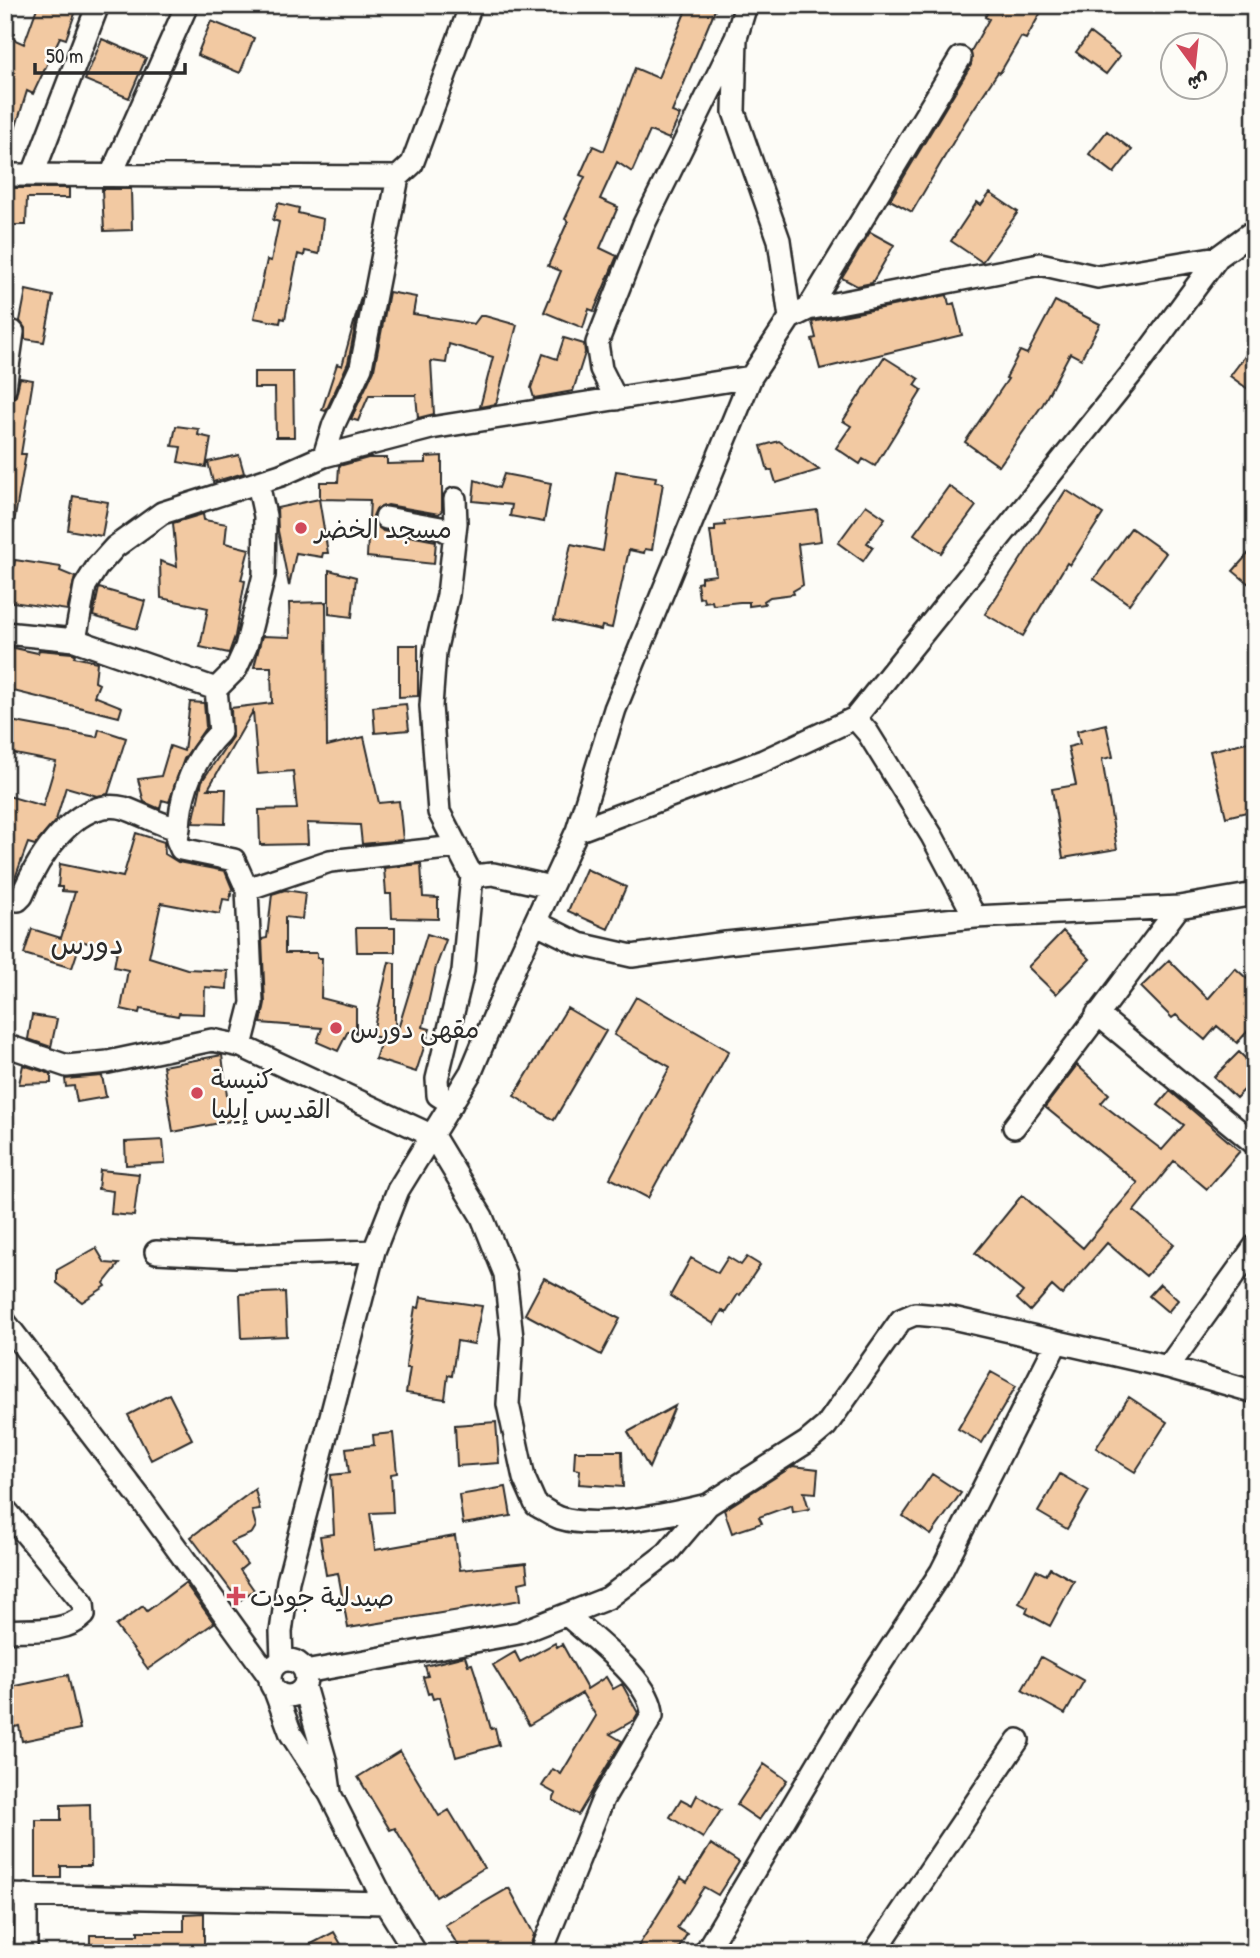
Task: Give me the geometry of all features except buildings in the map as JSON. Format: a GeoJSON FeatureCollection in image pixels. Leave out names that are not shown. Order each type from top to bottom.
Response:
{"type":"FeatureCollection","features":[{"type":"Feature","properties":{"kind":"street"},"geometry":{"type":"LineString","coordinates":[[33,174],[98,5]]}},
{"type":"Feature","properties":{"kind":"street"},"geometry":{"type":"LineString","coordinates":[[111,175],[187,5]]}},
{"type":"Feature","properties":{"kind":"street"},"geometry":{"type":"LineString","coordinates":[[324,456],[334,424],[364,354],[398,177],[412,164],[471,5]]}},
{"type":"Feature","properties":{"kind":"street"},"geometry":{"type":"LineString","coordinates":[[616,398],[601,369],[597,343],[643,226],[736,38],[746,5]]}},
{"type":"Feature","properties":{"kind":"street"},"geometry":{"type":"LineString","coordinates":[[736,38],[734,112],[779,240],[799,314]]}},
{"type":"Feature","properties":{"kind":"street"},"geometry":{"type":"LineString","coordinates":[[416,1953],[385,1903],[331,1794],[312,1771],[291,1734],[276,1676],[288,1581],[374,1251],[398,1190],[471,1072],[577,831],[615,709],[751,377],[799,314],[960,58]]}},
{"type":"Feature","properties":{"kind":"street"},"geometry":{"type":"LineString","coordinates":[[5,176],[398,177]]}},
{"type":"Feature","properties":{"kind":"street"},"geometry":{"type":"LineString","coordinates":[[577,831],[763,761],[855,718],[1136,368],[1218,257],[1255,230]]}},
{"type":"Feature","properties":{"kind":"street"},"geometry":{"type":"LineString","coordinates":[[799,314],[1040,264],[1098,276],[1218,257]]}},
{"type":"Feature","properties":{"kind":"street"},"geometry":{"type":"LineString","coordinates":[[5,388],[13,331]]}},
{"type":"Feature","properties":{"kind":"street"},"geometry":{"type":"LineString","coordinates":[[75,640],[85,586],[115,547],[162,513],[258,483],[324,456],[431,428],[751,377]]}},
{"type":"Feature","properties":{"kind":"street"},"geometry":{"type":"LineString","coordinates":[[216,689],[236,669],[241,658],[264,575],[265,516],[258,483]]}},
{"type":"Feature","properties":{"kind":"street"},"geometry":{"type":"LineString","coordinates":[[452,1104],[438,1095],[437,1079],[463,971],[471,876],[439,812],[431,706],[435,652],[448,596],[455,499]]}},
{"type":"Feature","properties":{"kind":"street"},"geometry":{"type":"LineString","coordinates":[[386,518],[441,528],[454,535]]}},
{"type":"Feature","properties":{"kind":"street"},"geometry":{"type":"LineString","coordinates":[[5,633],[75,640],[216,689]]}},
{"type":"Feature","properties":{"kind":"street"},"geometry":{"type":"LineString","coordinates":[[216,689],[220,732],[208,744],[189,776],[180,803],[177,840],[181,849],[234,860],[247,889],[252,1003],[241,1046]]}},
{"type":"Feature","properties":{"kind":"street"},"geometry":{"type":"LineString","coordinates":[[855,718],[868,733],[932,836],[975,917]]}},
{"type":"Feature","properties":{"kind":"street"},"geometry":{"type":"LineString","coordinates":[[5,898],[18,900],[22,896],[36,863],[75,818],[113,806],[156,819],[171,828],[179,828]]}},
{"type":"Feature","properties":{"kind":"street"},"geometry":{"type":"LineString","coordinates":[[247,889],[330,861],[456,847]]}},
{"type":"Feature","properties":{"kind":"street"},"geometry":{"type":"LineString","coordinates":[[471,876],[492,874],[551,887]]}},
{"type":"Feature","properties":{"kind":"street"},"geometry":{"type":"LineString","coordinates":[[535,922],[579,944],[632,956],[726,943],[975,917],[1179,907],[1255,894]]}},
{"type":"Feature","properties":{"kind":"street"},"geometry":{"type":"LineString","coordinates":[[1014,1127],[1179,907]]}},
{"type":"Feature","properties":{"kind":"street"},"geometry":{"type":"LineString","coordinates":[[1097,1014],[1255,1144]]}},
{"type":"Feature","properties":{"kind":"street"},"geometry":{"type":"LineString","coordinates":[[5,1045],[67,1066],[108,1062],[212,1040],[241,1046],[433,1136],[482,1217],[505,1274],[512,1338],[508,1404],[524,1478],[536,1505],[561,1518],[580,1521],[662,1517],[708,1505]]}},
{"type":"Feature","properties":{"kind":"street"},"geometry":{"type":"LineString","coordinates":[[1168,1367],[1255,1246]]}},
{"type":"Feature","properties":{"kind":"street"},"geometry":{"type":"LineString","coordinates":[[156,1252],[235,1256],[374,1251]]}},
{"type":"Feature","properties":{"kind":"street"},"geometry":{"type":"LineString","coordinates":[[5,1322],[276,1676],[286,1696],[293,1695],[305,1679],[519,1633],[608,1598],[667,1553],[708,1505],[807,1442],[826,1426],[901,1320],[915,1314],[931,1314],[1168,1367],[1255,1392]]}},
{"type":"Feature","properties":{"kind":"street"},"geometry":{"type":"LineString","coordinates":[[705,1953],[850,1710],[942,1572],[1056,1343]]}},
{"type":"Feature","properties":{"kind":"street"},"geometry":{"type":"LineString","coordinates":[[5,1509],[83,1603],[83,1615],[76,1623],[61,1628],[5,1631]]}},
{"type":"Feature","properties":{"kind":"street"},"geometry":{"type":"LineString","coordinates":[[541,1953],[603,1799],[652,1716],[653,1707],[642,1686],[567,1615]]}},
{"type":"Feature","properties":{"kind":"street"},"geometry":{"type":"LineString","coordinates":[[276,1676],[296,1661],[305,1679],[323,1749],[331,1794]]}},
{"type":"Feature","properties":{"kind":"street"},"geometry":{"type":"LineString","coordinates":[[874,1953],[1018,1740]]}},
{"type":"Feature","properties":{"kind":"street"},"geometry":{"type":"LineString","coordinates":[[26,1953],[15,1895],[385,1903]]}},
{"type":"Feature","properties":{"kind":"place","name":"مسجد الخضر"},"geometry":{"type":"Point","coordinates":[301,528]}},
{"type":"Feature","properties":{"kind":"place","name":"مقهى دورس"},"geometry":{"type":"Point","coordinates":[336,1028]}},
{"type":"Feature","properties":{"kind":"place","name":"كنيسة القديس إيليا"},"geometry":{"type":"Point","coordinates":[197,1093]}},
{"type":"Feature","properties":{"kind":"place","name":"صيدلية جودت"},"geometry":{"type":"Point","coordinates":[236,1596]}},
{"type":"Feature","properties":{"kind":"district","name":"دورس"},"geometry":{"type":"Point","coordinates":[87,943]}}]}
